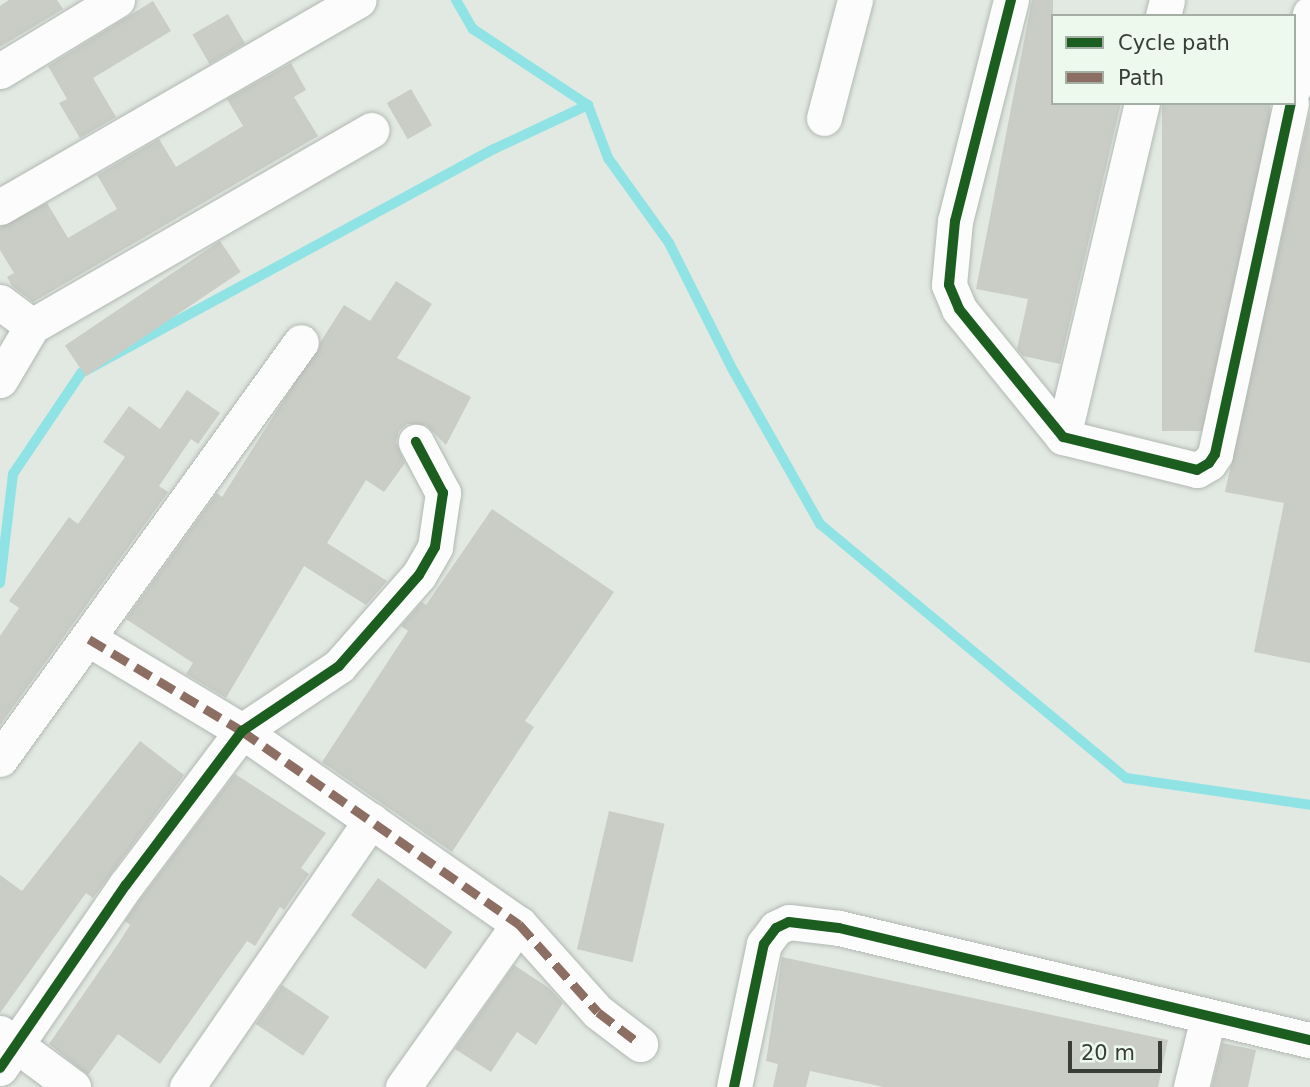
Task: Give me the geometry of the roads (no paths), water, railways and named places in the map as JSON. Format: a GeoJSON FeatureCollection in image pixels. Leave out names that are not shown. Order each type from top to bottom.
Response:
{"type":"FeatureCollection","features":[{"type":"Feature","properties":{"kind":"street"},"geometry":{"type":"LineString","coordinates":[[0,71],[117,0]]}},
{"type":"Feature","properties":{"kind":"street"},"geometry":{"type":"LineString","coordinates":[[0,207],[359,0]]}},
{"type":"Feature","properties":{"kind":"street"},"geometry":{"type":"LineString","coordinates":[[824,118],[855,0]]}},
{"type":"Feature","properties":{"kind":"street"},"geometry":{"type":"LineString","coordinates":[[1011,0],[955,221],[949,285],[959,309],[1063,437],[1197,470],[1209,463],[1214,454],[1291,105]]}},
{"type":"Feature","properties":{"kind":"street"},"geometry":{"type":"LineString","coordinates":[[1296,79],[1310,14]]}},
{"type":"Feature","properties":{"kind":"street"},"geometry":{"type":"LineString","coordinates":[[1063,437],[1142,105]]}},
{"type":"Feature","properties":{"kind":"street"},"geometry":{"type":"LineString","coordinates":[[0,380],[32,326],[371,130]]}},
{"type":"Feature","properties":{"kind":"street"},"geometry":{"type":"LineString","coordinates":[[0,302],[32,326]]}},
{"type":"Feature","properties":{"kind":"street"},"geometry":{"type":"LineString","coordinates":[[0,759],[301,342]]}},
{"type":"Feature","properties":{"kind":"street"},"geometry":{"type":"LineString","coordinates":[[74,1087],[6,1048],[242,731],[339,666],[419,575],[435,547],[443,493],[416,442]]}},
{"type":"Feature","properties":{"kind":"street"},"geometry":{"type":"LineString","coordinates":[[89,639],[242,731],[519,924],[598,1012],[640,1044]]}},
{"type":"Feature","properties":{"kind":"street"},"geometry":{"type":"LineString","coordinates":[[187,1087],[371,820]]}},
{"type":"Feature","properties":{"kind":"street"},"geometry":{"type":"LineString","coordinates":[[734,1087],[764,944],[776,928],[789,922],[839,928],[1310,1041]]}},
{"type":"Feature","properties":{"kind":"street"},"geometry":{"type":"LineString","coordinates":[[403,1087],[519,924]]}},
{"type":"Feature","properties":{"kind":"street"},"geometry":{"type":"LineString","coordinates":[[1191,1087],[1208,1017]]}},
{"type":"Feature","properties":{"kind":"waterway"},"geometry":{"type":"LineString","coordinates":[[456,0],[473,29],[588,105],[608,158],[669,243],[734,372],[820,524],[1126,778],[1310,805]]}},
{"type":"Feature","properties":{"kind":"waterway"},"geometry":{"type":"LineString","coordinates":[[0,583],[13,474],[81,373],[494,149],[588,105]]}}]}
